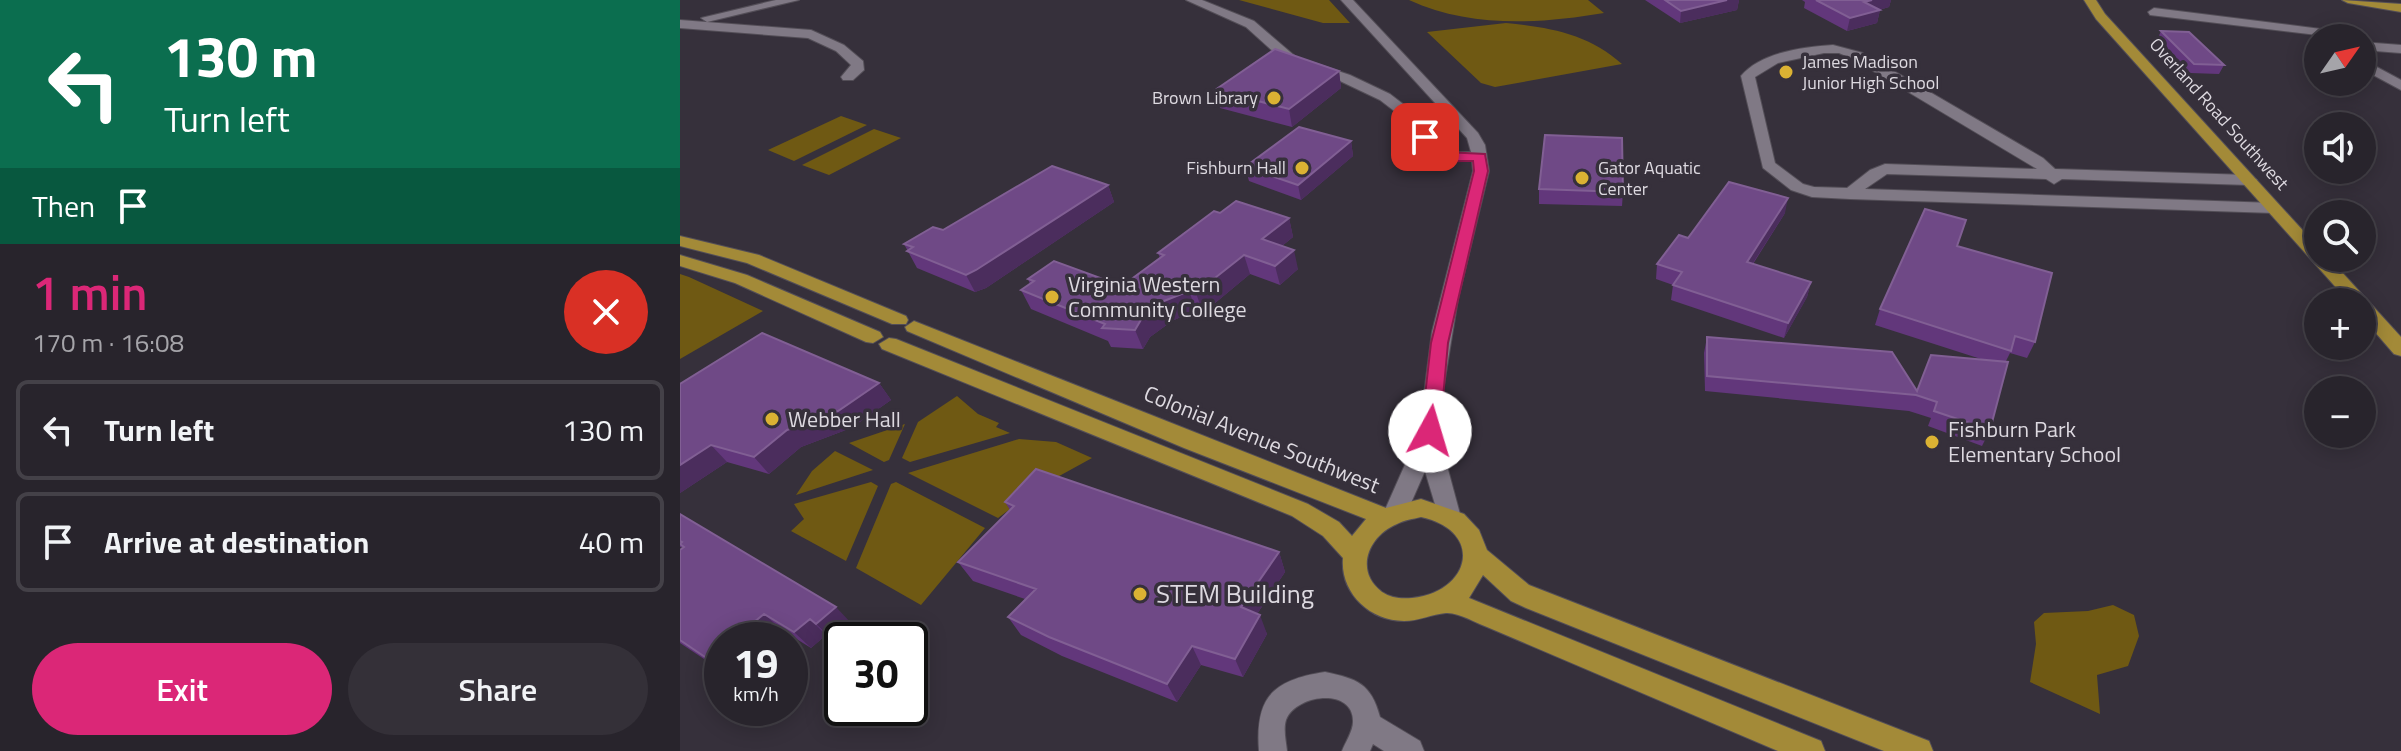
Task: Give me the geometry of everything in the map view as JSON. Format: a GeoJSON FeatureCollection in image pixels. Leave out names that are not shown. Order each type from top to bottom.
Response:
{"type":"FeatureCollection","features":[{"type":"Feature","properties":{"kind":"main road","name":"Overland Road Southwest"},"geometry":{"type":"LineString","coordinates":[[2090,0],[2100,16],[2304,241]]}},
{"type":"Feature","properties":{"kind":"main road"},"geometry":{"type":"LineString","coordinates":[[2348,0],[2401,8]]}},
{"type":"Feature","properties":{"kind":"main road","name":"Colonial Avenue Southwest"},"geometry":{"type":"LineString","coordinates":[[680,241],[753,259],[1178,436],[1390,515],[1421,508],[1448,514]]}},
{"type":"Feature","properties":{"kind":"main road"},"geometry":{"type":"LineString","coordinates":[[680,260],[741,279],[881,340],[1300,510],[1331,529],[1355,554]]}},
{"type":"Feature","properties":{"kind":"main road","name":"Overland Road Southwest"},"geometry":{"type":"LineString","coordinates":[[2332,272],[2346,288]]}},
{"type":"Feature","properties":{"kind":"main road","name":"Overland Road Southwest"},"geometry":{"type":"LineString","coordinates":[[2376,322],[2401,349]]}},
{"type":"Feature","properties":{"kind":"main road"},"geometry":{"type":"LineString","coordinates":[[1390,515],[1370,527],[1359,541],[1354,574],[1361,590],[1376,603],[1395,610],[1417,611],[1446,601],[1470,579],[1476,555],[1475,544],[1468,529],[1448,514]]}},
{"type":"Feature","properties":{"kind":"main road"},"geometry":{"type":"LineString","coordinates":[[1476,555],[1520,593],[1535,600],[1919,751]]}},
{"type":"Feature","properties":{"kind":"main road"},"geometry":{"type":"LineString","coordinates":[[1446,601],[1495,618],[1811,751]]}},
{"type":"Feature","properties":{"kind":"street"},"geometry":{"type":"LineString","coordinates":[[680,24],[793,0]]}},
{"type":"Feature","properties":{"kind":"street"},"geometry":{"type":"LineString","coordinates":[[1192,0],[1250,24],[1291,60],[1345,78],[1385,97],[1411,117],[1433,151],[1442,156],[1480,157]]}},
{"type":"Feature","properties":{"kind":"street"},"geometry":{"type":"LineString","coordinates":[[1347,0],[1460,120],[1473,136],[1480,157],[1481,171],[1439,343],[1430,431],[1437,477],[1448,514]]}},
{"type":"Feature","properties":{"kind":"street"},"geometry":{"type":"LineString","coordinates":[[2154,12],[2304,31]]}},
{"type":"Feature","properties":{"kind":"street"},"geometry":{"type":"LineString","coordinates":[[680,24],[811,34],[840,48],[858,64],[857,70],[848,77]]}},
{"type":"Feature","properties":{"kind":"street"},"geometry":{"type":"LineString","coordinates":[[2376,47],[2401,49]]}},
{"type":"Feature","properties":{"kind":"street"},"geometry":{"type":"LineString","coordinates":[[2066,200],[2051,174],[2038,161],[1850,53],[1823,49],[1756,66],[1748,76],[1750,96],[1768,165],[1797,187],[1829,195],[2274,208]]}},
{"type":"Feature","properties":{"kind":"street"},"geometry":{"type":"LineString","coordinates":[[2376,71],[2401,86]]}},
{"type":"Feature","properties":{"kind":"street"},"geometry":{"type":"LineString","coordinates":[[1850,194],[1875,173],[1885,169],[2249,180]]}},
{"type":"Feature","properties":{"kind":"street"},"geometry":{"type":"LineString","coordinates":[[1390,515],[1430,431]]}},
{"type":"Feature","properties":{"kind":"street"},"geometry":{"type":"LineString","coordinates":[[1273,751],[1267,733],[1277,707],[1297,691],[1320,682],[1345,687],[1362,703],[1367,725],[1356,751]]}},
{"type":"Feature","properties":{"kind":"street"},"geometry":{"type":"LineString","coordinates":[[1367,725],[1410,751]]}},
{"type":"Feature","properties":{"kind":"shaded area"},"geometry":{"type":"Polygon","coordinates":[[[1239,0],[1329,0],[1350,23],[1323,23],[1239,0]]]}},
{"type":"Feature","properties":{"kind":"shaded area"},"geometry":{"type":"Polygon","coordinates":[[[1409,0],[1588,0],[1604,13],[1555,20],[1505,21],[1456,15],[1409,0]]]}},
{"type":"Feature","properties":{"kind":"shaded area"},"geometry":{"type":"Polygon","coordinates":[[[1506,23],[1568,34],[1596,46],[1622,64],[1495,87],[1481,83],[1427,32],[1506,23]]]}},
{"type":"Feature","properties":{"kind":"shaded area"},"geometry":{"type":"Polygon","coordinates":[[[841,116],[867,125],[794,161],[768,150],[841,116]]]}},
{"type":"Feature","properties":{"kind":"shaded area"},"geometry":{"type":"Polygon","coordinates":[[[874,129],[901,138],[829,175],[802,165],[874,129]]]}},
{"type":"Feature","properties":{"kind":"shaded area"},"geometry":{"type":"Polygon","coordinates":[[[680,274],[689,277],[763,311],[680,359],[680,274]]]}},
{"type":"Feature","properties":{"kind":"shaded area"},"geometry":{"type":"Polygon","coordinates":[[[957,396],[978,414],[999,423],[996,427],[1010,433],[910,462],[902,458],[918,422],[957,396]]]}},
{"type":"Feature","properties":{"kind":"shaded area"},"geometry":{"type":"Polygon","coordinates":[[[905,424],[889,460],[884,462],[849,443],[905,424]]]}},
{"type":"Feature","properties":{"kind":"shaded area"},"geometry":{"type":"Polygon","coordinates":[[[1019,439],[1056,442],[1092,458],[1041,486],[998,518],[908,473],[1019,439]]]}},
{"type":"Feature","properties":{"kind":"shaded area"},"geometry":{"type":"Polygon","coordinates":[[[835,451],[873,470],[796,495],[812,471],[835,451]]]}},
{"type":"Feature","properties":{"kind":"shaded area"},"geometry":{"type":"Polygon","coordinates":[[[871,482],[878,486],[846,561],[791,531],[804,519],[794,504],[871,482]]]}},
{"type":"Feature","properties":{"kind":"shaded area"},"geometry":{"type":"Polygon","coordinates":[[[896,482],[985,528],[921,605],[856,568],[891,484],[896,482]]]}},
{"type":"Feature","properties":{"kind":"shaded area"},"geometry":{"type":"Polygon","coordinates":[[[2113,605],[2134,615],[2139,636],[2128,666],[2097,675],[2100,714],[2030,682],[2036,644],[2034,622],[2044,613],[2088,611],[2113,605]]]}},
{"type":"Feature","properties":{"kind":"building"},"geometry":{"type":"Polygon","coordinates":[[[1665,0],[1727,0],[1681,11],[1665,0]]]}},
{"type":"Feature","properties":{"kind":"building"},"geometry":{"type":"Polygon","coordinates":[[[1816,0],[1872,0],[1864,2],[1880,10],[1850,18],[1816,0]]]}},
{"type":"Feature","properties":{"kind":"building"},"geometry":{"type":"Polygon","coordinates":[[[2161,31],[2189,32],[2224,65],[2194,64],[2161,31]]]}},
{"type":"Feature","properties":{"kind":"building"},"geometry":{"type":"Polygon","coordinates":[[[1275,49],[1339,71],[1289,109],[1215,90],[1275,49]]]}},
{"type":"Feature","properties":{"kind":"building"},"geometry":{"type":"Polygon","coordinates":[[[1299,127],[1351,141],[1298,185],[1245,167],[1299,127]]]}},
{"type":"Feature","properties":{"kind":"building","name":"Gator Aquatic Center"},"geometry":{"type":"Polygon","coordinates":[[[1545,135],[1622,138],[1623,192],[1539,189],[1545,135]]]}},
{"type":"Feature","properties":{"kind":"building"},"geometry":{"type":"Polygon","coordinates":[[[1052,166],[1108,185],[966,275],[907,251],[913,247],[904,244],[933,227],[943,230],[1052,166]]]}},
{"type":"Feature","properties":{"kind":"building"},"geometry":{"type":"Polygon","coordinates":[[[1729,182],[1788,198],[1747,262],[1811,282],[1788,323],[1673,285],[1682,272],[1657,264],[1679,235],[1688,238],[1729,182]]]}},
{"type":"Feature","properties":{"kind":"building"},"geometry":{"type":"Polygon","coordinates":[[[1236,201],[1289,218],[1262,239],[1294,250],[1275,266],[1244,255],[1196,293],[1189,291],[1164,301],[1142,318],[1135,330],[1102,328],[1105,324],[1021,290],[1034,281],[1028,279],[1054,261],[1122,286],[1164,255],[1158,253],[1214,211],[1220,213],[1236,201]]]}},
{"type":"Feature","properties":{"kind":"building"},"geometry":{"type":"Polygon","coordinates":[[[1925,209],[1966,220],[1957,246],[2052,273],[2035,342],[2015,336],[2011,351],[1880,309],[1925,209]]]}},
{"type":"Feature","properties":{"kind":"building","name":"Webber Hall"},"geometry":{"type":"Polygon","coordinates":[[[762,333],[879,383],[838,411],[787,430],[754,457],[711,445],[680,465],[680,384],[762,333]]]}},
{"type":"Feature","properties":{"kind":"building"},"geometry":{"type":"Polygon","coordinates":[[[1707,337],[1892,352],[1917,391],[1931,355],[2008,362],[1990,430],[1934,411],[1937,402],[1916,395],[1707,376],[1707,337]]]}},
{"type":"Feature","properties":{"kind":"building","name":"STEM Building"},"geometry":{"type":"Polygon","coordinates":[[[1036,469],[1279,552],[1241,607],[1260,615],[1235,659],[1192,646],[1167,684],[1049,637],[1008,617],[1036,589],[958,562],[1014,506],[1005,502],[1036,469]]]}},
{"type":"Feature","properties":{"kind":"building"},"geometry":{"type":"Polygon","coordinates":[[[680,514],[836,607],[816,624],[810,619],[806,622],[777,622],[764,614],[754,622],[704,622],[704,656],[680,640],[680,550],[684,547],[680,541],[680,514]]]}},
{"type":"Feature","properties":{"kind":"place","name":"James Madison Junior High School"},"geometry":{"type":"Point","coordinates":[1786,72]}},
{"type":"Feature","properties":{"kind":"place","name":"Brown Library"},"geometry":{"type":"Point","coordinates":[1274,98]}},
{"type":"Feature","properties":{"kind":"place","name":"Fishburn Hall"},"geometry":{"type":"Point","coordinates":[1302,168]}},
{"type":"Feature","properties":{"kind":"place","name":"Gator Aquatic Center"},"geometry":{"type":"Point","coordinates":[1582,178]}},
{"type":"Feature","properties":{"kind":"place","name":"Virginia Western Community College"},"geometry":{"type":"Point","coordinates":[1052,297]}},
{"type":"Feature","properties":{"kind":"place","name":"Webber Hall"},"geometry":{"type":"Point","coordinates":[772,419]}},
{"type":"Feature","properties":{"kind":"place","name":"Fishburn Park Elementary School"},"geometry":{"type":"Point","coordinates":[1932,442]}},
{"type":"Feature","properties":{"kind":"place","name":"STEM Building"},"geometry":{"type":"Point","coordinates":[1140,594]}},
{"type":"Feature","properties":{"kind":"route"},"geometry":{"type":"LineString","coordinates":[[1425,137],[1433,151],[1442,156],[1480,157],[1481,171],[1439,343],[1430,431]]}}]}
